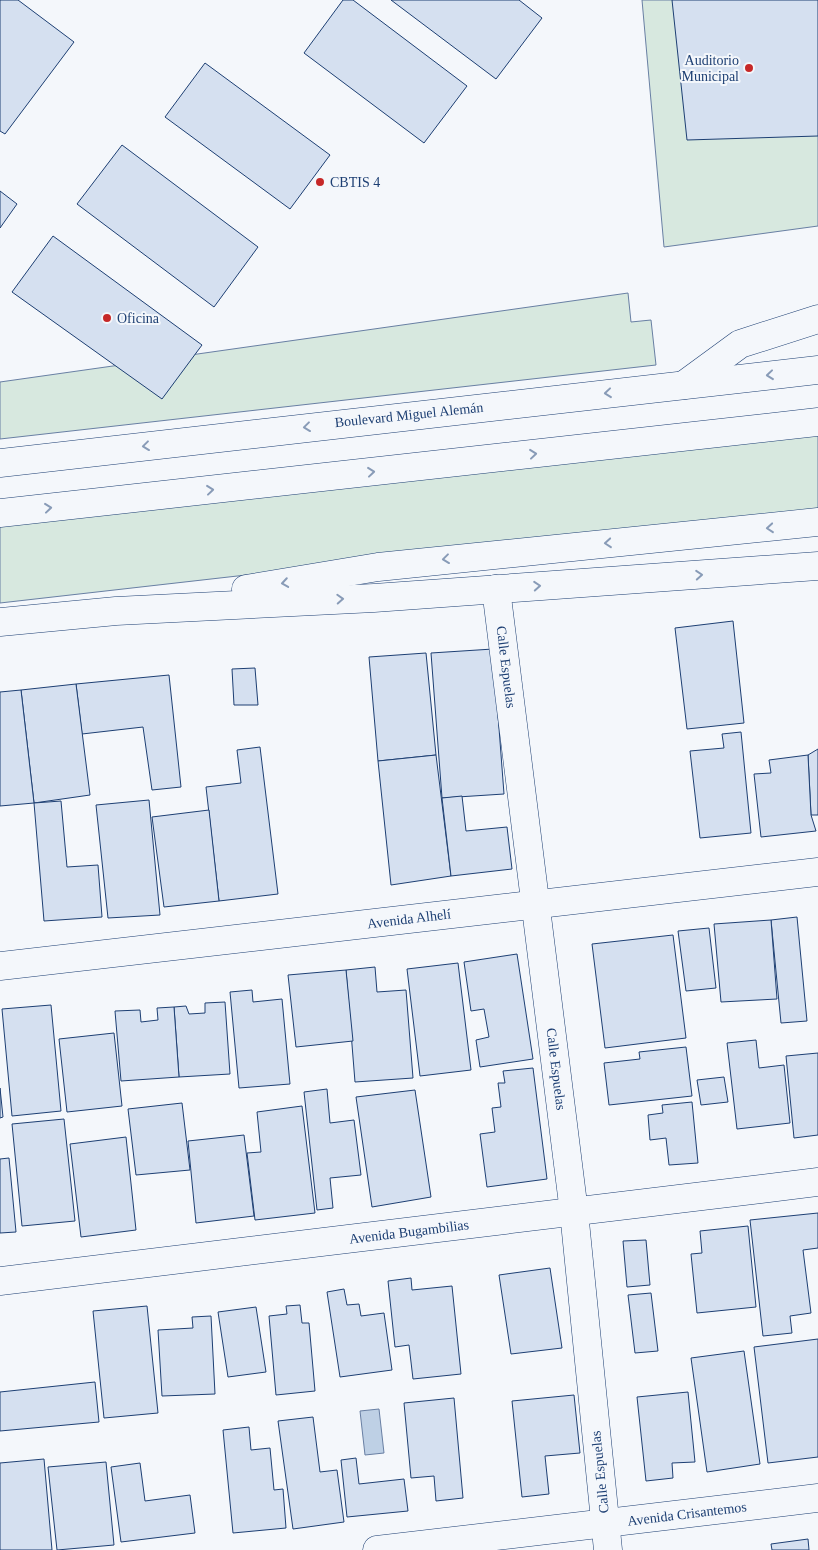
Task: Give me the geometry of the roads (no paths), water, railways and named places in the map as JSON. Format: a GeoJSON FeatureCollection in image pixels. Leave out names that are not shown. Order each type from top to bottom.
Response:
{"type":"FeatureCollection","features":[{"type":"Feature","properties":{"kind":"street"},"geometry":{"type":"LineString","coordinates":[[684,385],[740,344],[818,319]]}},
{"type":"Feature","properties":{"kind":"street","name":"Boulevard Miguel Alemán"},"geometry":{"type":"LineString","coordinates":[[0,463],[818,370]]}},
{"type":"Feature","properties":{"kind":"street"},"geometry":{"type":"LineString","coordinates":[[0,513],[818,422]]}},
{"type":"Feature","properties":{"kind":"street"},"geometry":{"type":"LineString","coordinates":[[116,611],[378,567],[818,522]]}},
{"type":"Feature","properties":{"kind":"street"},"geometry":{"type":"LineString","coordinates":[[0,622],[116,611],[496,589],[818,566]]}},
{"type":"Feature","properties":{"kind":"street","name":"Calle Espuelas"},"geometry":{"type":"LineString","coordinates":[[496,589],[574,1212],[607,1537]]}},
{"type":"Feature","properties":{"kind":"street","name":"Avenida Alhelí"},"geometry":{"type":"LineString","coordinates":[[0,966],[818,872]]}},
{"type":"Feature","properties":{"kind":"street","name":"Avenida Bugambilias"},"geometry":{"type":"LineString","coordinates":[[0,1281],[818,1182]]}},
{"type":"Feature","properties":{"kind":"street","name":"Avenida Crisantemos"},"geometry":{"type":"LineString","coordinates":[[377,1550],[607,1537],[818,1498]]}},
{"type":"Feature","properties":{"kind":"water"},"geometry":{"type":"Polygon","coordinates":[[[379,1409],[384,1453],[365,1455],[360,1411],[379,1409]]]}},
{"type":"Feature","properties":{"kind":"place","name":"Auditorio Municipal"},"geometry":{"type":"Point","coordinates":[749,68]}},
{"type":"Feature","properties":{"kind":"place","name":"CBTIS 4"},"geometry":{"type":"Point","coordinates":[320,182]}},
{"type":"Feature","properties":{"kind":"place","name":"Oficina"},"geometry":{"type":"Point","coordinates":[107,318]}}]}
